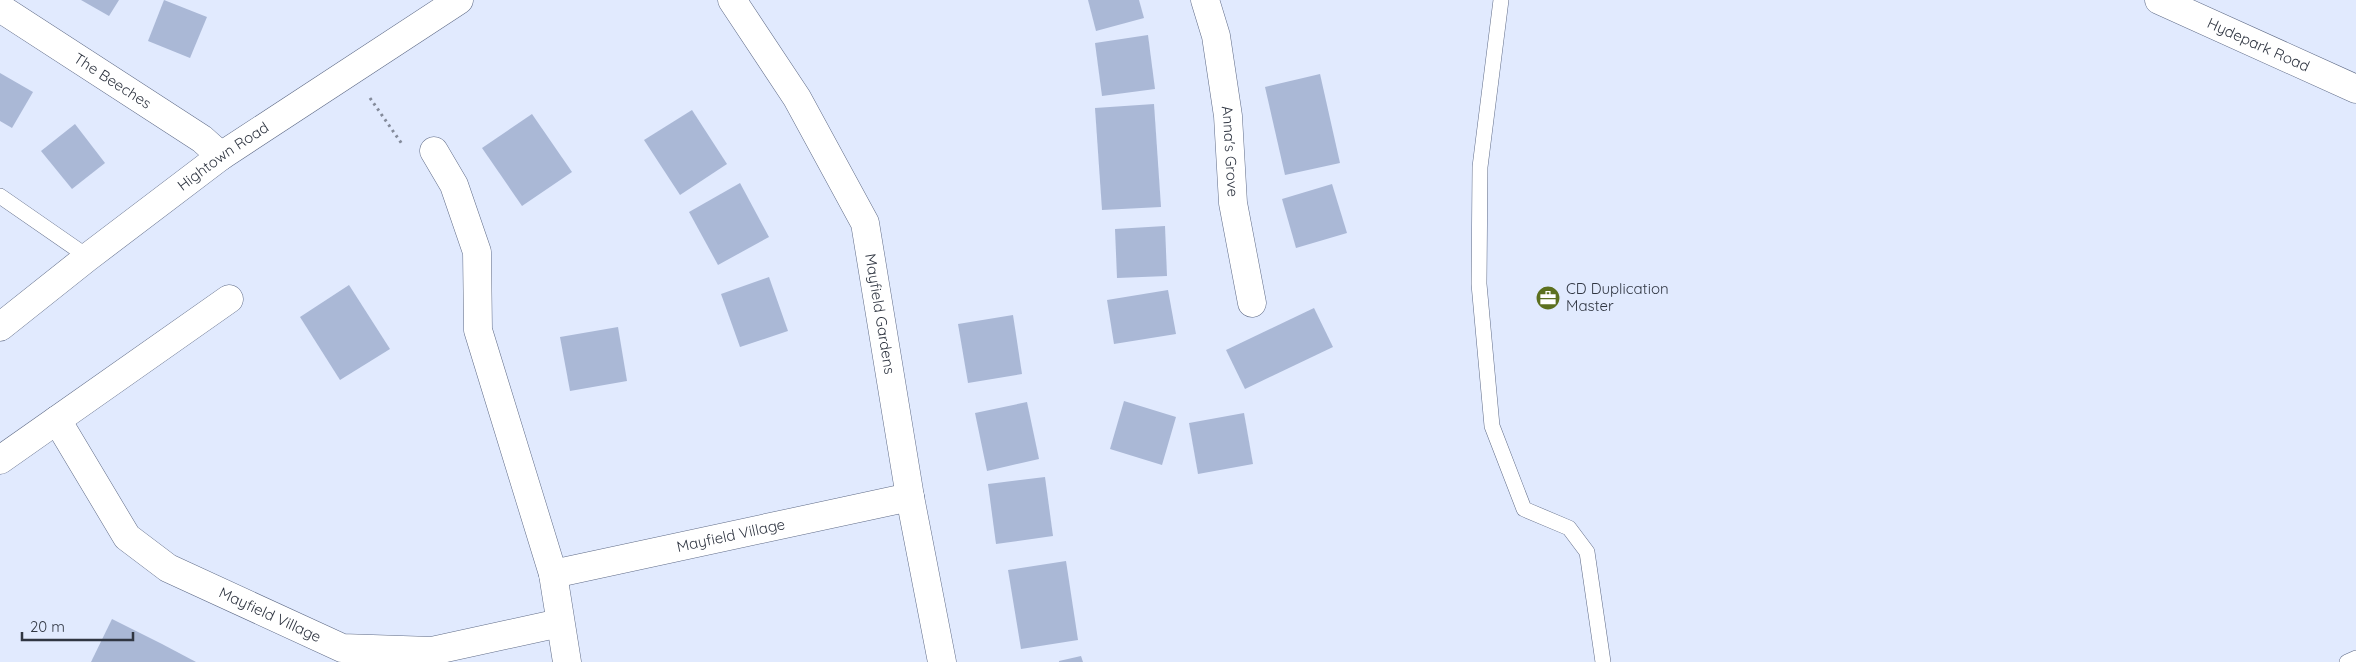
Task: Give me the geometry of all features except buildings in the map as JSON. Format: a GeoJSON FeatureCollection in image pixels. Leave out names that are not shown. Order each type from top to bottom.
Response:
{"type":"FeatureCollection","features":[{"type":"Feature","properties":{"kind":"street","name":"Hightown Road"},"geometry":{"type":"LineString","coordinates":[[0,327],[88,257],[221,156],[459,0]]}},
{"type":"Feature","properties":{"kind":"street","name":"Mayfield Gardens"},"geometry":{"type":"LineString","coordinates":[[732,0],[797,98],[865,223],[910,497],[942,662]]}},
{"type":"Feature","properties":{"kind":"street","name":"Anna's Grove"},"geometry":{"type":"LineString","coordinates":[[1205,0],[1216,36],[1228,116],[1234,203],[1252,303]]}},
{"type":"Feature","properties":{"kind":"street","name":"Hydepark Road"},"geometry":{"type":"LineString","coordinates":[[2159,0],[2356,89]]}},
{"type":"Feature","properties":{"kind":"street","name":"The Beeches"},"geometry":{"type":"LineString","coordinates":[[0,8],[202,139],[221,156]]}},
{"type":"Feature","properties":{"kind":"street"},"geometry":{"type":"LineString","coordinates":[[434,151],[454,185],[477,252],[478,330],[553,574],[567,662]]}},
{"type":"Feature","properties":{"kind":"street"},"geometry":{"type":"LineString","coordinates":[[0,460],[229,298]]}},
{"type":"Feature","properties":{"kind":"street","name":"Mayfield Village"},"geometry":{"type":"LineString","coordinates":[[57,420],[127,537],[168,568],[342,648],[432,651],[560,623]]}},
{"type":"Feature","properties":{"kind":"street","name":"Mayfield Village"},"geometry":{"type":"LineString","coordinates":[[553,574],[910,497]]}},
{"type":"Feature","properties":{"kind":"lane"},"geometry":{"type":"LineString","coordinates":[[1501,0],[1480,167],[1479,284],[1492,426],[1524,509],[1569,528],[1587,552],[1603,662]]}},
{"type":"Feature","properties":{"kind":"lane"},"geometry":{"type":"LineString","coordinates":[[0,196],[88,257]]}},
{"type":"Feature","properties":{"kind":"lane"},"geometry":{"type":"LineString","coordinates":[[2347,662],[2356,658]]}},
{"type":"Feature","properties":{"kind":"path"},"geometry":{"type":"LineString","coordinates":[[352,70],[410,156],[434,151]]}},
{"type":"Feature","properties":{"kind":"place","name":"CD Duplication Master"},"geometry":{"type":"Point","coordinates":[1548,298]}}]}
